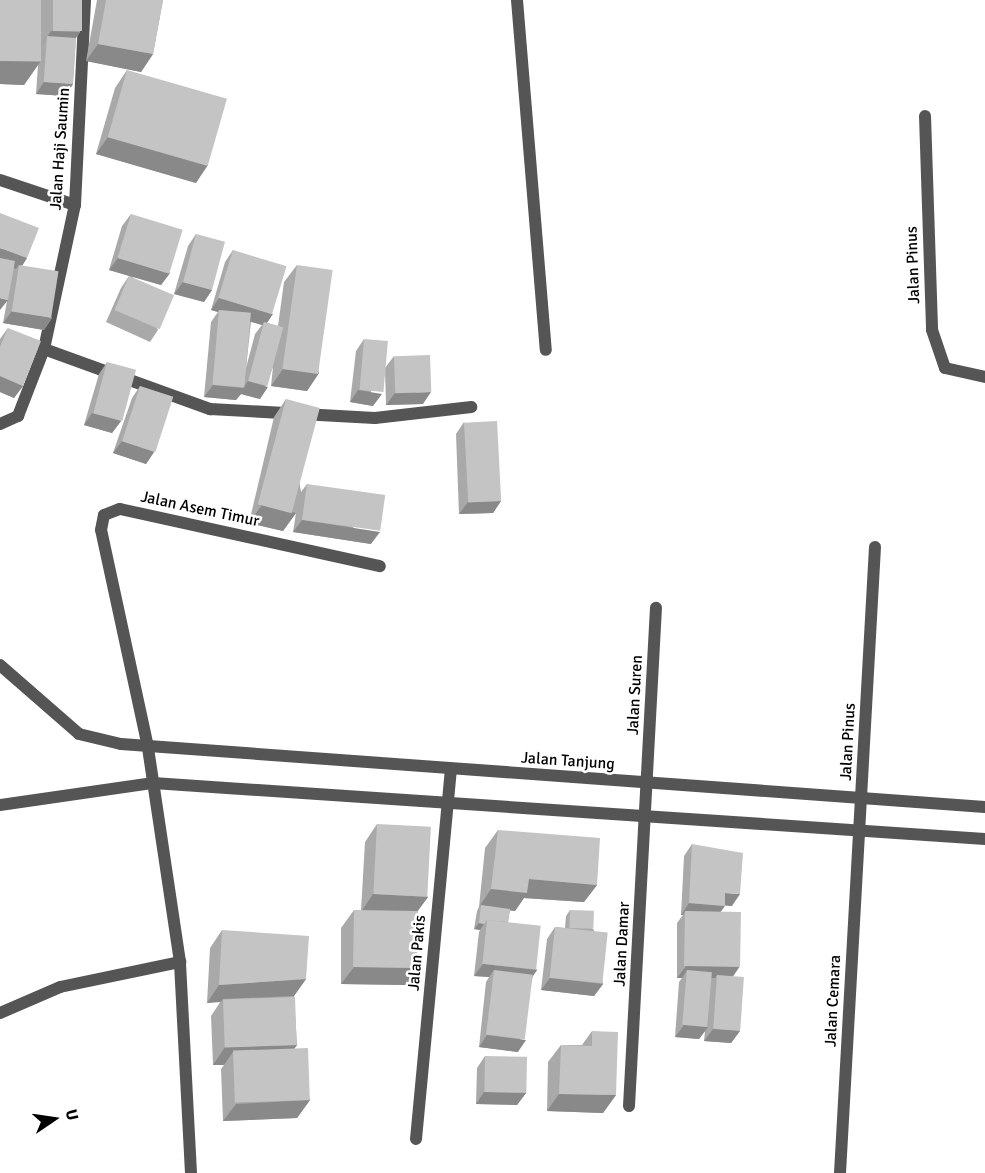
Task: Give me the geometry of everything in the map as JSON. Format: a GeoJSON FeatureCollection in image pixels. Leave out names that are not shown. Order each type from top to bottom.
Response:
{"type":"FeatureCollection","features":[{"type":"Feature","properties":{"kind":"street","name":"Jalan Haji Saumin"},"geometry":{"type":"LineString","coordinates":[[0,424],[18,416],[45,349],[75,205],[85,0]]}},
{"type":"Feature","properties":{"kind":"street"},"geometry":{"type":"LineString","coordinates":[[517,0],[546,350]]}},
{"type":"Feature","properties":{"kind":"street","name":"Jalan Pinus"},"geometry":{"type":"LineString","coordinates":[[925,116],[932,330],[945,368],[985,378]]}},
{"type":"Feature","properties":{"kind":"street"},"geometry":{"type":"LineString","coordinates":[[0,180],[75,205]]}},
{"type":"Feature","properties":{"kind":"street"},"geometry":{"type":"LineString","coordinates":[[45,349],[210,409],[375,418],[471,407]]}},
{"type":"Feature","properties":{"kind":"street","name":"Jalan Asem Timur"},"geometry":{"type":"LineString","coordinates":[[148,747],[101,530],[104,515],[120,508],[380,566]]}},
{"type":"Feature","properties":{"kind":"street","name":"Jalan Pinus"},"geometry":{"type":"LineString","coordinates":[[860,830],[875,547]]}},
{"type":"Feature","properties":{"kind":"street","name":"Jalan Suren"},"geometry":{"type":"LineString","coordinates":[[647,783],[656,608]]}},
{"type":"Feature","properties":{"kind":"street","name":"Jalan Tanjung"},"geometry":{"type":"LineString","coordinates":[[0,664],[79,734],[148,747],[985,807]]}},
{"type":"Feature","properties":{"kind":"street"},"geometry":{"type":"LineString","coordinates":[[148,747],[180,962],[191,1173]]}},
{"type":"Feature","properties":{"kind":"street","name":"Jalan Pakis"},"geometry":{"type":"LineString","coordinates":[[416,1139],[451,769]]}},
{"type":"Feature","properties":{"kind":"street"},"geometry":{"type":"LineString","coordinates":[[0,805],[153,783],[985,839]]}},
{"type":"Feature","properties":{"kind":"street","name":"Jalan Damar"},"geometry":{"type":"LineString","coordinates":[[629,1106],[647,783]]}},
{"type":"Feature","properties":{"kind":"street","name":"Jalan Cemara"},"geometry":{"type":"LineString","coordinates":[[840,1173],[860,830]]}},
{"type":"Feature","properties":{"kind":"street"},"geometry":{"type":"LineString","coordinates":[[0,1013],[60,987],[180,962]]}},
{"type":"Feature","properties":{"kind":"building"},"geometry":{"type":"Polygon","coordinates":[[[0,0],[41,0],[41,61],[0,61],[0,0]]]}},
{"type":"Feature","properties":{"kind":"building"},"geometry":{"type":"Polygon","coordinates":[[[53,0],[82,0],[82,31],[53,31],[53,0]]]}},
{"type":"Feature","properties":{"kind":"building"},"geometry":{"type":"Polygon","coordinates":[[[106,0],[163,0],[153,54],[98,44],[106,0]]]}},
{"type":"Feature","properties":{"kind":"building"},"geometry":{"type":"Polygon","coordinates":[[[47,36],[76,38],[73,84],[44,82],[47,36]]]}},
{"type":"Feature","properties":{"kind":"building"},"geometry":{"type":"Polygon","coordinates":[[[127,70],[227,99],[208,166],[108,137],[127,70]]]}},
{"type":"Feature","properties":{"kind":"building"},"geometry":{"type":"Polygon","coordinates":[[[0,213],[39,228],[27,258],[0,248],[0,213]]]}},
{"type":"Feature","properties":{"kind":"building"},"geometry":{"type":"Polygon","coordinates":[[[131,214],[183,230],[169,274],[118,258],[131,214]]]}},
{"type":"Feature","properties":{"kind":"building"},"geometry":{"type":"Polygon","coordinates":[[[196,234],[225,242],[212,290],[183,282],[196,234]]]}},
{"type":"Feature","properties":{"kind":"building"},"geometry":{"type":"Polygon","coordinates":[[[233,250],[287,266],[272,314],[218,298],[233,250]]]}},
{"type":"Feature","properties":{"kind":"building"},"geometry":{"type":"Polygon","coordinates":[[[0,258],[15,261],[8,300],[0,298],[0,258]]]}},
{"type":"Feature","properties":{"kind":"building"},"geometry":{"type":"Polygon","coordinates":[[[19,265],[59,271],[51,318],[12,311],[19,265]]]}},
{"type":"Feature","properties":{"kind":"building"},"geometry":{"type":"Polygon","coordinates":[[[297,265],[333,270],[318,374],[282,369],[297,265]]]}},
{"type":"Feature","properties":{"kind":"building"},"geometry":{"type":"Polygon","coordinates":[[[129,276],[174,295],[160,329],[115,310],[129,276]]]}},
{"type":"Feature","properties":{"kind":"building"},"geometry":{"type":"Polygon","coordinates":[[[219,310],[251,313],[244,388],[212,385],[219,310]]]}},
{"type":"Feature","properties":{"kind":"building"},"geometry":{"type":"Polygon","coordinates":[[[264,322],[283,327],[268,386],[248,381],[264,322]]]}},
{"type":"Feature","properties":{"kind":"building"},"geometry":{"type":"Polygon","coordinates":[[[8,328],[41,341],[23,386],[0,376],[0,347],[8,328]]]}},
{"type":"Feature","properties":{"kind":"building"},"geometry":{"type":"Polygon","coordinates":[[[364,339],[388,341],[383,392],[360,390],[364,339]]]}},
{"type":"Feature","properties":{"kind":"building"},"geometry":{"type":"Polygon","coordinates":[[[430,355],[431,392],[395,393],[394,356],[430,355]]]}},
{"type":"Feature","properties":{"kind":"building"},"geometry":{"type":"Polygon","coordinates":[[[107,362],[136,370],[122,421],[93,413],[107,362]]]}},
{"type":"Feature","properties":{"kind":"building"},"geometry":{"type":"Polygon","coordinates":[[[140,386],[173,397],[155,452],[122,441],[140,386]]]}},
{"type":"Feature","properties":{"kind":"building"},"geometry":{"type":"Polygon","coordinates":[[[286,399],[320,408],[292,513],[258,504],[286,399]]]}},
{"type":"Feature","properties":{"kind":"building"},"geometry":{"type":"Polygon","coordinates":[[[497,421],[501,501],[468,503],[464,423],[497,421]]]}},
{"type":"Feature","properties":{"kind":"building"},"geometry":{"type":"Polygon","coordinates":[[[307,484],[385,495],[380,531],[302,520],[307,484]]]}},
{"type":"Feature","properties":{"kind":"building"},"geometry":{"type":"Polygon","coordinates":[[[377,824],[431,827],[427,897],[373,894],[377,824]]]}},
{"type":"Feature","properties":{"kind":"building"},"geometry":{"type":"Polygon","coordinates":[[[498,830],[600,838],[597,885],[529,879],[527,893],[491,889],[498,830]]]}},
{"type":"Feature","properties":{"kind":"building"},"geometry":{"type":"Polygon","coordinates":[[[692,844],[743,853],[740,894],[725,893],[725,906],[689,903],[692,844]]]}},
{"type":"Feature","properties":{"kind":"building"},"geometry":{"type":"Polygon","coordinates":[[[481,905],[510,909],[508,922],[487,920],[484,924],[479,923],[481,905]]]}},
{"type":"Feature","properties":{"kind":"building"},"geometry":{"type":"Polygon","coordinates":[[[354,910],[418,911],[417,968],[353,967],[354,910]]]}},
{"type":"Feature","properties":{"kind":"building"},"geometry":{"type":"Polygon","coordinates":[[[570,910],[594,911],[593,929],[569,928],[570,910]]]}},
{"type":"Feature","properties":{"kind":"building"},"geometry":{"type":"Polygon","coordinates":[[[685,911],[741,912],[740,967],[684,966],[685,911]]]}},
{"type":"Feature","properties":{"kind":"building"},"geometry":{"type":"Polygon","coordinates":[[[487,920],[541,926],[536,969],[482,964],[487,920]]]}},
{"type":"Feature","properties":{"kind":"building"},"geometry":{"type":"Polygon","coordinates":[[[555,927],[608,933],[602,983],[550,978],[555,927]]]}},
{"type":"Feature","properties":{"kind":"building"},"geometry":{"type":"Polygon","coordinates":[[[222,930],[309,936],[306,979],[219,985],[222,930]]]}},
{"type":"Feature","properties":{"kind":"building"},"geometry":{"type":"Polygon","coordinates":[[[494,970],[533,975],[525,1039],[486,1035],[494,970]]]}},
{"type":"Feature","properties":{"kind":"building"},"geometry":{"type":"Polygon","coordinates":[[[687,970],[712,972],[707,1027],[682,1025],[687,970]]]}},
{"type":"Feature","properties":{"kind":"building"},"geometry":{"type":"Polygon","coordinates":[[[717,975],[744,977],[740,1031],[713,1029],[717,975]]]}},
{"type":"Feature","properties":{"kind":"building"},"geometry":{"type":"Polygon","coordinates":[[[295,997],[297,1045],[225,1047],[223,1000],[295,997]]]}},
{"type":"Feature","properties":{"kind":"building"},"geometry":{"type":"Polygon","coordinates":[[[592,1031],[618,1032],[616,1095],[559,1094],[561,1045],[592,1046],[592,1031]]]}},
{"type":"Feature","properties":{"kind":"building"},"geometry":{"type":"Polygon","coordinates":[[[308,1048],[310,1100],[235,1103],[233,1051],[308,1048]]]}},
{"type":"Feature","properties":{"kind":"building"},"geometry":{"type":"Polygon","coordinates":[[[485,1056],[527,1057],[526,1093],[484,1092],[485,1056]]]}}]}
